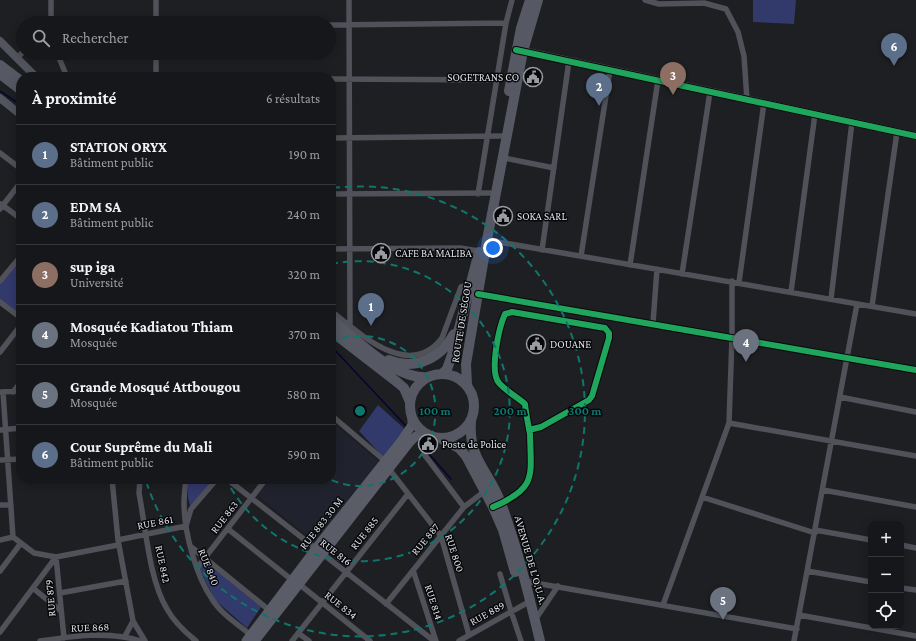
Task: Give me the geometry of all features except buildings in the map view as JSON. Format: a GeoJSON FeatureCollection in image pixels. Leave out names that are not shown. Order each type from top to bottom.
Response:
{"type":"FeatureCollection","features":[{"type":"Feature","properties":{"kind":"highway","name":"ROUTE DE SÉGOU"},"geometry":{"type":"LineString","coordinates":[[467,385],[460,379],[442,374],[447,369],[452,355],[479,251],[530,0]]}},
{"type":"Feature","properties":{"kind":"highway","name":"ROUTE DE SÉGOU"},"geometry":{"type":"LineString","coordinates":[[467,385],[466,364],[487,240],[504,158],[520,51],[538,0]]}},
{"type":"Feature","properties":{"kind":"highway"},"geometry":{"type":"LineString","coordinates":[[0,65],[16,77]]}},
{"type":"Feature","properties":{"kind":"highway"},"geometry":{"type":"LineString","coordinates":[[0,74],[16,86]]}},
{"type":"Feature","properties":{"kind":"highway"},"geometry":{"type":"LineString","coordinates":[[375,354],[388,360],[404,364],[416,363],[436,356],[449,343],[462,318]]}},
{"type":"Feature","properties":{"kind":"highway"},"geometry":{"type":"LineString","coordinates":[[336,322],[349,328],[375,354],[402,372],[417,377],[428,377],[442,374]]}},
{"type":"Feature","properties":{"kind":"highway"},"geometry":{"type":"LineString","coordinates":[[336,335],[404,388],[410,402],[412,419],[425,433],[442,439],[459,434],[471,422],[475,406],[471,391],[467,385]]}},
{"type":"Feature","properties":{"kind":"highway"},"geometry":{"type":"LineString","coordinates":[[410,402],[414,390],[428,377]]}},
{"type":"Feature","properties":{"kind":"highway","name":"AVENUE DE L'O.U.A."},"geometry":{"type":"LineString","coordinates":[[471,422],[471,443],[497,505],[524,580],[540,641]]}},
{"type":"Feature","properties":{"kind":"highway","name":"AVENUE DE L'O.U.A."},"geometry":{"type":"LineString","coordinates":[[442,439],[459,448],[466,456],[485,491],[497,505],[534,641]]}},
{"type":"Feature","properties":{"kind":"main road"},"geometry":{"type":"LineString","coordinates":[[387,465],[412,425],[412,419]]}},
{"type":"Feature","properties":{"kind":"main road"},"geometry":{"type":"LineString","coordinates":[[387,465],[416,436],[425,433]]}},
{"type":"Feature","properties":{"kind":"main road","name":"RUE 883 30 M"},"geometry":{"type":"LineString","coordinates":[[253,639],[269,610],[295,582],[387,465]]}},
{"type":"Feature","properties":{"kind":"main road"},"geometry":{"type":"LineString","coordinates":[[253,639],[295,582]]}},
{"type":"Feature","properties":{"kind":"street"},"geometry":{"type":"LineString","coordinates":[[51,0],[51,16]]}},
{"type":"Feature","properties":{"kind":"street"},"geometry":{"type":"LineString","coordinates":[[156,0],[156,16]]}},
{"type":"Feature","properties":{"kind":"street"},"geometry":{"type":"LineString","coordinates":[[349,0],[349,328]]}},
{"type":"Feature","properties":{"kind":"street"},"geometry":{"type":"LineString","coordinates":[[478,194],[506,22],[512,0]]}},
{"type":"Feature","properties":{"kind":"street"},"geometry":{"type":"LineString","coordinates":[[645,0],[704,3],[726,9],[738,32],[744,56],[747,100]]}},
{"type":"Feature","properties":{"kind":"street"},"geometry":{"type":"LineString","coordinates":[[336,25],[506,22]]}},
{"type":"Feature","properties":{"kind":"street"},"geometry":{"type":"LineString","coordinates":[[0,41],[16,52]]}},
{"type":"Feature","properties":{"kind":"street"},"geometry":{"type":"LineString","coordinates":[[520,51],[916,136]]}},
{"type":"Feature","properties":{"kind":"street"},"geometry":{"type":"LineString","coordinates":[[24,60],[32,72]]}},
{"type":"Feature","properties":{"kind":"street"},"geometry":{"type":"LineString","coordinates":[[61,60],[65,72]]}},
{"type":"Feature","properties":{"kind":"street"},"geometry":{"type":"LineString","coordinates":[[156,60],[156,72]]}},
{"type":"Feature","properties":{"kind":"street"},"geometry":{"type":"LineString","coordinates":[[542,250],[569,61]]}},
{"type":"Feature","properties":{"kind":"street"},"geometry":{"type":"LineString","coordinates":[[581,256],[610,70]]}},
{"type":"Feature","properties":{"kind":"street"},"geometry":{"type":"LineString","coordinates":[[336,79],[496,80]]}},
{"type":"Feature","properties":{"kind":"street"},"geometry":{"type":"LineString","coordinates":[[630,265],[658,80]]}},
{"type":"Feature","properties":{"kind":"street"},"geometry":{"type":"LineString","coordinates":[[682,274],[710,92]]}},
{"type":"Feature","properties":{"kind":"street"},"geometry":{"type":"LineString","coordinates":[[0,98],[16,111]]}},
{"type":"Feature","properties":{"kind":"street"},"geometry":{"type":"LineString","coordinates":[[739,282],[764,103]]}},
{"type":"Feature","properties":{"kind":"street"},"geometry":{"type":"LineString","coordinates":[[791,292],[815,114]]}},
{"type":"Feature","properties":{"kind":"street"},"geometry":{"type":"LineString","coordinates":[[831,299],[852,122]]}},
{"type":"Feature","properties":{"kind":"street"},"geometry":{"type":"LineString","coordinates":[[872,306],[897,132]]}},
{"type":"Feature","properties":{"kind":"street"},"geometry":{"type":"LineString","coordinates":[[336,138],[502,136]]}},
{"type":"Feature","properties":{"kind":"street"},"geometry":{"type":"LineString","coordinates":[[0,153],[16,165]]}},
{"type":"Feature","properties":{"kind":"street"},"geometry":{"type":"LineString","coordinates":[[504,158],[554,168]]}},
{"type":"Feature","properties":{"kind":"street"},"geometry":{"type":"LineString","coordinates":[[16,188],[1,206],[16,216]]}},
{"type":"Feature","properties":{"kind":"street"},"geometry":{"type":"LineString","coordinates":[[336,194],[490,194]]}},
{"type":"Feature","properties":{"kind":"street"},"geometry":{"type":"LineString","coordinates":[[487,240],[682,274],[739,282],[916,314]]}},
{"type":"Feature","properties":{"kind":"street"},"geometry":{"type":"LineString","coordinates":[[336,249],[460,248],[479,251]]}},
{"type":"Feature","properties":{"kind":"street"},"geometry":{"type":"LineString","coordinates":[[0,281],[16,262]]}},
{"type":"Feature","properties":{"kind":"street"},"geometry":{"type":"LineString","coordinates":[[653,323],[657,269]]}},
{"type":"Feature","properties":{"kind":"street"},"geometry":{"type":"LineString","coordinates":[[663,605],[729,423],[732,281]]}},
{"type":"Feature","properties":{"kind":"street"},"geometry":{"type":"LineString","coordinates":[[336,316],[349,328],[389,351],[404,356],[421,355],[437,344],[442,338],[462,287],[471,284]]}},
{"type":"Feature","properties":{"kind":"street"},"geometry":{"type":"LineString","coordinates":[[478,294],[653,323],[916,370]]}},
{"type":"Feature","properties":{"kind":"street"},"geometry":{"type":"LineString","coordinates":[[0,302],[16,314]]}},
{"type":"Feature","properties":{"kind":"street"},"geometry":{"type":"LineString","coordinates":[[794,641],[857,304]]}},
{"type":"Feature","properties":{"kind":"street"},"geometry":{"type":"LineString","coordinates":[[497,505],[518,494],[525,488],[530,479],[531,470],[529,430],[525,404],[498,382],[495,375],[494,365],[502,321],[505,314],[512,312],[605,328],[609,333],[609,338],[592,396],[589,400],[540,427],[529,430]]}},
{"type":"Feature","properties":{"kind":"street"},"geometry":{"type":"LineString","coordinates":[[1,349],[16,331]]}},
{"type":"Feature","properties":{"kind":"street"},"geometry":{"type":"LineString","coordinates":[[0,632],[56,557],[34,553],[13,537],[8,460],[3,430],[2,392],[14,392],[16,389]]}},
{"type":"Feature","properties":{"kind":"street"},"geometry":{"type":"LineString","coordinates":[[840,398],[916,412]]}},
{"type":"Feature","properties":{"kind":"street"},"geometry":{"type":"LineString","coordinates":[[336,419],[387,465]]}},
{"type":"Feature","properties":{"kind":"street"},"geometry":{"type":"LineString","coordinates":[[729,423],[916,456]]}},
{"type":"Feature","properties":{"kind":"street"},"geometry":{"type":"LineString","coordinates":[[3,430],[16,429]]}},
{"type":"Feature","properties":{"kind":"street"},"geometry":{"type":"LineString","coordinates":[[424,454],[464,507]]}},
{"type":"Feature","properties":{"kind":"street"},"geometry":{"type":"LineString","coordinates":[[0,460],[16,459]]}},
{"type":"Feature","properties":{"kind":"street","name":"RUE 800"},"geometry":{"type":"LineString","coordinates":[[387,465],[441,536],[469,635]]}},
{"type":"Feature","properties":{"kind":"street"},"geometry":{"type":"LineString","coordinates":[[112,484],[118,543],[133,621],[145,641]]}},
{"type":"Feature","properties":{"kind":"street","name":"RUE 842"},"geometry":{"type":"LineString","coordinates":[[140,484],[139,493],[155,581],[167,609],[184,632],[196,641]]}},
{"type":"Feature","properties":{"kind":"street","name":"RUE 840"},"geometry":{"type":"LineString","coordinates":[[186,484],[184,504],[186,526],[197,568],[212,599],[222,611],[253,639]]}},
{"type":"Feature","properties":{"kind":"street","name":"RUE 861"},"geometry":{"type":"LineString","coordinates":[[56,557],[118,543],[147,534],[186,526],[191,509],[213,484]]}},
{"type":"Feature","properties":{"kind":"street","name":"RUE 816"},"geometry":{"type":"LineString","coordinates":[[233,484],[435,641]]}},
{"type":"Feature","properties":{"kind":"street","name":"RUE 863"},"geometry":{"type":"LineString","coordinates":[[197,568],[262,484]]}},
{"type":"Feature","properties":{"kind":"street"},"geometry":{"type":"LineString","coordinates":[[822,490],[916,507]]}},
{"type":"Feature","properties":{"kind":"street","name":"RUE 887"},"geometry":{"type":"LineString","coordinates":[[386,604],[464,507],[485,491]]}},
{"type":"Feature","properties":{"kind":"street","name":"RUE 885"},"geometry":{"type":"LineString","coordinates":[[292,641],[408,494]]}},
{"type":"Feature","properties":{"kind":"street"},"geometry":{"type":"LineString","coordinates":[[702,497],[815,531],[868,540]]}},
{"type":"Feature","properties":{"kind":"street"},"geometry":{"type":"LineString","coordinates":[[0,505],[11,505]]}},
{"type":"Feature","properties":{"kind":"street","name":"RUE 834"},"geometry":{"type":"LineString","coordinates":[[228,529],[370,641]]}},
{"type":"Feature","properties":{"kind":"street"},"geometry":{"type":"LineString","coordinates":[[0,540],[13,537]]}},
{"type":"Feature","properties":{"kind":"street"},"geometry":{"type":"LineString","coordinates":[[0,571],[21,543]]}},
{"type":"Feature","properties":{"kind":"street"},"geometry":{"type":"LineString","coordinates":[[190,546],[269,610]]}},
{"type":"Feature","properties":{"kind":"street"},"geometry":{"type":"LineString","coordinates":[[904,546],[916,548]]}},
{"type":"Feature","properties":{"kind":"street","name":"RUE 879"},"geometry":{"type":"LineString","coordinates":[[56,557],[64,638]]}},
{"type":"Feature","properties":{"kind":"street","name":"RUE 814"},"geometry":{"type":"LineString","coordinates":[[413,570],[435,641]]}},
{"type":"Feature","properties":{"kind":"street"},"geometry":{"type":"LineString","coordinates":[[807,571],[868,581]]}},
{"type":"Feature","properties":{"kind":"street"},"geometry":{"type":"LineString","coordinates":[[500,574],[521,641]]}},
{"type":"Feature","properties":{"kind":"street"},"geometry":{"type":"LineString","coordinates":[[524,580],[797,629]]}},
{"type":"Feature","properties":{"kind":"street"},"geometry":{"type":"LineString","coordinates":[[60,593],[126,581]]}},
{"type":"Feature","properties":{"kind":"street"},"geometry":{"type":"LineString","coordinates":[[535,620],[558,586]]}},
{"type":"Feature","properties":{"kind":"street"},"geometry":{"type":"LineString","coordinates":[[33,588],[61,611]]}},
{"type":"Feature","properties":{"kind":"street"},"geometry":{"type":"LineString","coordinates":[[904,588],[916,590]]}},
{"type":"Feature","properties":{"kind":"street","name":"RUE 889"},"geometry":{"type":"LineString","coordinates":[[459,641],[525,604]]}},
{"type":"Feature","properties":{"kind":"street"},"geometry":{"type":"LineString","coordinates":[[799,615],[916,636]]}},
{"type":"Feature","properties":{"kind":"street"},"geometry":{"type":"LineString","coordinates":[[125,636],[133,621]]}},
{"type":"Feature","properties":{"kind":"street"},"geometry":{"type":"LineString","coordinates":[[298,633],[309,641]]}},
{"type":"Feature","properties":{"kind":"street","name":"RUE 868"},"geometry":{"type":"LineString","coordinates":[[40,641],[64,638],[72,639],[125,636],[141,641]]}},
{"type":"Feature","properties":{"kind":"shaded area"},"geometry":{"type":"Polygon","coordinates":[[[753,0],[796,0],[794,24],[753,22],[753,0]]]}},
{"type":"Feature","properties":{"kind":"shaded area"},"geometry":{"type":"Polygon","coordinates":[[[16,264],[16,311],[0,300],[0,283],[16,264]]]}},
{"type":"Feature","properties":{"kind":"shaded area"},"geometry":{"type":"Polygon","coordinates":[[[378,405],[407,431],[383,457],[359,431],[378,405]]]}},
{"type":"Feature","properties":{"kind":"shaded area"},"geometry":{"type":"Polygon","coordinates":[[[336,426],[381,463],[315,542],[257,495],[266,484],[336,484],[336,426]]]}},
{"type":"Feature","properties":{"kind":"shaded area"},"geometry":{"type":"Polygon","coordinates":[[[188,484],[212,484],[191,509],[188,498],[188,484]]]}},
{"type":"Feature","properties":{"kind":"shaded area"},"geometry":{"type":"Polygon","coordinates":[[[206,562],[261,607],[247,628],[215,600],[199,568],[206,562]]]}},
{"type":"Feature","properties":{"kind":"waterway"},"geometry":{"type":"LineString","coordinates":[[0,91],[16,102]]}},
{"type":"Feature","properties":{"kind":"waterway"},"geometry":{"type":"LineString","coordinates":[[336,351],[406,426]]}},
{"type":"Feature","properties":{"kind":"waterway"},"geometry":{"type":"LineString","coordinates":[[421,445],[451,479]]}},
{"type":"Feature","properties":{"kind":"cycle path"},"geometry":{"type":"LineString","coordinates":[[516,50],[916,136]]}},
{"type":"Feature","properties":{"kind":"cycle path"},"geometry":{"type":"LineString","coordinates":[[478,294],[916,370]]}},
{"type":"Feature","properties":{"kind":"cycle path"},"geometry":{"type":"LineString","coordinates":[[493,507],[517,494],[524,487],[528,480],[531,461],[530,434],[529,430],[529,426],[526,415],[525,404],[502,386],[496,377],[496,349],[505,314],[512,312],[605,328],[609,333],[609,338],[592,396],[589,400],[541,427],[529,430]]}},
{"type":"Feature","properties":{"kind":"place","name":"Cour Suprême du Mali"},"geometry":{"type":"Point","coordinates":[894,66]}},
{"type":"Feature","properties":{"kind":"place","name":"SOGETRANS CO"},"geometry":{"type":"Point","coordinates":[533,77]}},
{"type":"Feature","properties":{"kind":"place","name":"sup iga"},"geometry":{"type":"Point","coordinates":[673,95]}},
{"type":"Feature","properties":{"kind":"place","name":"EDM SA"},"geometry":{"type":"Point","coordinates":[599,106]}},
{"type":"Feature","properties":{"kind":"place","name":"SOKA SARL"},"geometry":{"type":"Point","coordinates":[503,216]}},
{"type":"Feature","properties":{"kind":"place","name":"CAFE BA MALIBA"},"geometry":{"type":"Point","coordinates":[381,253]}},
{"type":"Feature","properties":{"kind":"place","name":"STATION ORYX"},"geometry":{"type":"Point","coordinates":[371,326]}},
{"type":"Feature","properties":{"kind":"place","name":"DOUANE"},"geometry":{"type":"Point","coordinates":[536,344]}},
{"type":"Feature","properties":{"kind":"place","name":"Mosquée Kadiatou Thiam"},"geometry":{"type":"Point","coordinates":[746,362]}},
{"type":"Feature","properties":{"kind":"place","name":"Poste de Police"},"geometry":{"type":"Point","coordinates":[428,444]}},
{"type":"Feature","properties":{"kind":"place","name":"Grande Mosqué Attbougou"},"geometry":{"type":"Point","coordinates":[723,620]}}]}
